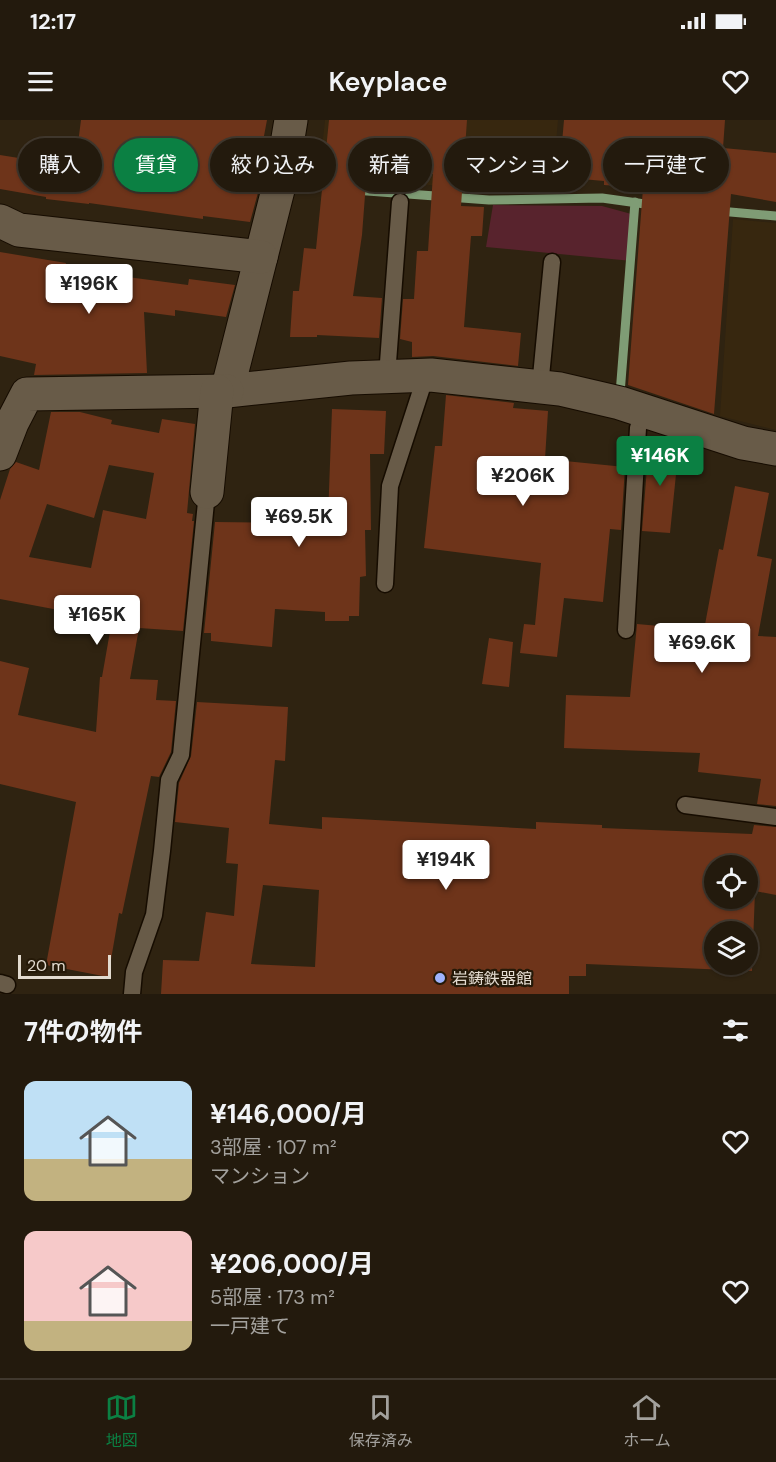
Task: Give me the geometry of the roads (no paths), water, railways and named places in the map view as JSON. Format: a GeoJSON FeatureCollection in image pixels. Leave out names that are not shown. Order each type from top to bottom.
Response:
{"type":"FeatureCollection","features":[{"type":"Feature","properties":{"kind":"street"},"geometry":{"type":"LineString","coordinates":[[207,492],[222,391],[261,257],[282,174],[291,120]]}},
{"type":"Feature","properties":{"kind":"street"},"geometry":{"type":"LineString","coordinates":[[0,221],[19,230],[261,257]]}},
{"type":"Feature","properties":{"kind":"street"},"geometry":{"type":"LineString","coordinates":[[0,454],[27,394],[222,391],[351,378],[426,375],[540,387],[600,398],[644,410],[742,443],[776,449]]}},
{"type":"Feature","properties":{"kind":"lane"},"geometry":{"type":"LineString","coordinates":[[387,376],[400,202]]}},
{"type":"Feature","properties":{"kind":"lane"},"geometry":{"type":"LineString","coordinates":[[540,387],[552,262]]}},
{"type":"Feature","properties":{"kind":"lane"},"geometry":{"type":"LineString","coordinates":[[385,584],[390,486],[426,375]]}},
{"type":"Feature","properties":{"kind":"lane"},"geometry":{"type":"LineString","coordinates":[[626,630],[638,428],[644,410]]}},
{"type":"Feature","properties":{"kind":"lane"},"geometry":{"type":"LineString","coordinates":[[132,994],[134,972],[154,915],[169,780],[181,755],[207,492]]}},
{"type":"Feature","properties":{"kind":"lane"},"geometry":{"type":"LineString","coordinates":[[685,805],[776,817]]}},
{"type":"Feature","properties":{"kind":"waterway"},"geometry":{"type":"LineString","coordinates":[[381,192],[489,200],[602,198],[652,205]]}},
{"type":"Feature","properties":{"kind":"waterway"},"geometry":{"type":"LineString","coordinates":[[620,394],[635,202]]}},
{"type":"Feature","properties":{"kind":"waterway"},"geometry":{"type":"LineString","coordinates":[[719,211],[776,216]]}},
{"type":"Feature","properties":{"kind":"place","name":"岩鋳鉄器館"},"geometry":{"type":"Point","coordinates":[440,978]}}]}
